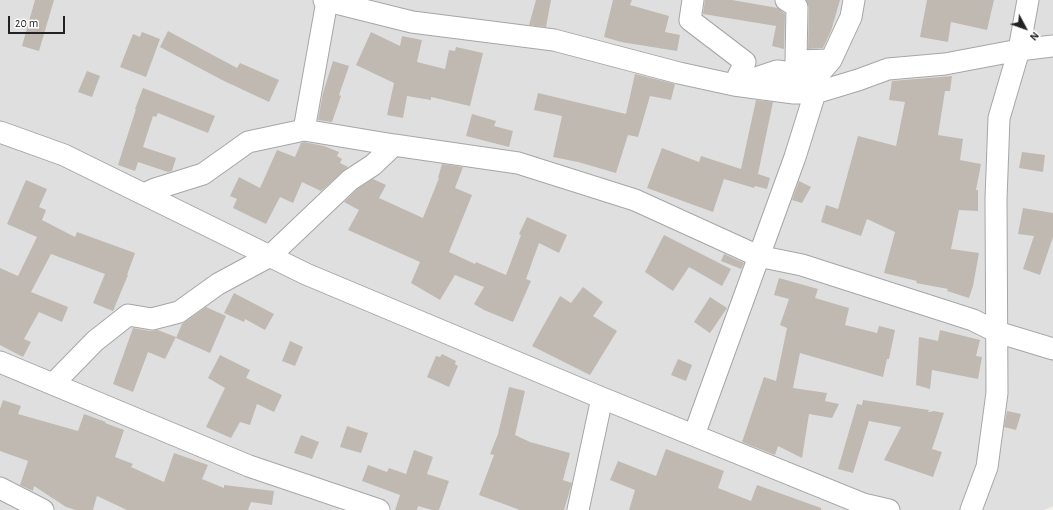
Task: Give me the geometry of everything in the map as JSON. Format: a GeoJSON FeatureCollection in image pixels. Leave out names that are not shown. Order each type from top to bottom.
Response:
{"type":"FeatureCollection","features":[{"type":"Feature","properties":{"kind":"street"},"geometry":{"type":"LineString","coordinates":[[304,130],[325,0],[412,22],[554,40],[679,73],[734,85],[794,93],[815,93],[888,69],[944,64],[1019,50],[1053,46]]}},
{"type":"Feature","properties":{"kind":"street"},"geometry":{"type":"LineString","coordinates":[[693,0],[690,20],[745,62],[734,85]]}},
{"type":"Feature","properties":{"kind":"street"},"geometry":{"type":"LineString","coordinates":[[786,0],[797,7],[796,61],[832,60]]}},
{"type":"Feature","properties":{"kind":"street"},"geometry":{"type":"LineString","coordinates":[[734,85],[777,71],[817,76],[832,60],[851,17],[854,0]]}},
{"type":"Feature","properties":{"kind":"street"},"geometry":{"type":"LineString","coordinates":[[971,510],[987,467],[997,393],[998,332],[996,199],[999,118],[1019,50],[1028,0]]}},
{"type":"Feature","properties":{"kind":"street"},"geometry":{"type":"LineString","coordinates":[[694,435],[795,157],[815,93]]}},
{"type":"Feature","properties":{"kind":"street"},"geometry":{"type":"LineString","coordinates":[[144,194],[155,189],[203,174],[248,142],[304,130],[518,163],[635,200],[758,256],[802,265],[973,320],[998,332],[1053,349]]}},
{"type":"Feature","properties":{"kind":"street"},"geometry":{"type":"LineString","coordinates":[[0,132],[64,155],[306,274],[694,435],[862,507],[889,510]]}},
{"type":"Feature","properties":{"kind":"street"},"geometry":{"type":"LineString","coordinates":[[53,384],[95,341],[128,315],[152,319],[179,312],[218,284],[270,256],[350,180],[373,165],[394,145]]}},
{"type":"Feature","properties":{"kind":"street"},"geometry":{"type":"LineString","coordinates":[[0,362],[250,466],[379,510]]}},
{"type":"Feature","properties":{"kind":"street"},"geometry":{"type":"LineString","coordinates":[[578,510],[602,398]]}},
{"type":"Feature","properties":{"kind":"street"},"geometry":{"type":"LineString","coordinates":[[0,488],[43,510]]}},
{"type":"Feature","properties":{"kind":"shaded area"},"geometry":{"type":"Polygon","coordinates":[[[0,0],[1053,0],[1053,506],[1044,510],[0,510],[0,0]]]}},
{"type":"Feature","properties":{"kind":"building"},"geometry":{"type":"Polygon","coordinates":[[[35,0],[54,0],[39,51],[22,46],[35,0]]]}},
{"type":"Feature","properties":{"kind":"building"},"geometry":{"type":"Polygon","coordinates":[[[536,0],[551,0],[546,27],[529,25],[536,0]]]}},
{"type":"Feature","properties":{"kind":"building"},"geometry":{"type":"Polygon","coordinates":[[[613,0],[632,0],[630,5],[669,16],[665,32],[680,35],[677,51],[621,42],[604,37],[613,0]]]}},
{"type":"Feature","properties":{"kind":"building"},"geometry":{"type":"Polygon","coordinates":[[[705,0],[732,0],[778,8],[785,14],[784,49],[772,46],[776,26],[703,14],[705,0]]]}},
{"type":"Feature","properties":{"kind":"building"},"geometry":{"type":"Polygon","coordinates":[[[806,0],[840,0],[831,31],[823,48],[808,49],[809,7],[806,0]]]}},
{"type":"Feature","properties":{"kind":"building"},"geometry":{"type":"Polygon","coordinates":[[[927,0],[994,0],[987,30],[951,22],[948,42],[920,37],[927,0]]]}},
{"type":"Feature","properties":{"kind":"building"},"geometry":{"type":"Polygon","coordinates":[[[168,31],[237,68],[240,63],[279,80],[269,102],[222,80],[160,47],[168,31]]]}},
{"type":"Feature","properties":{"kind":"building"},"geometry":{"type":"Polygon","coordinates":[[[142,32],[160,39],[146,77],[120,67],[133,34],[140,37],[142,32]]]}},
{"type":"Feature","properties":{"kind":"building"},"geometry":{"type":"Polygon","coordinates":[[[371,32],[400,46],[402,36],[422,40],[417,62],[445,69],[449,50],[455,51],[456,47],[483,53],[470,106],[431,97],[431,100],[407,96],[403,118],[387,115],[394,83],[356,65],[371,32]]]}},
{"type":"Feature","properties":{"kind":"building"},"geometry":{"type":"Polygon","coordinates":[[[333,61],[349,66],[332,122],[318,120],[323,93],[333,61]]]}},
{"type":"Feature","properties":{"kind":"building"},"geometry":{"type":"Polygon","coordinates":[[[87,71],[100,76],[92,97],[78,92],[87,71]]]}},
{"type":"Feature","properties":{"kind":"building"},"geometry":{"type":"Polygon","coordinates":[[[635,74],[675,84],[671,100],[650,96],[638,137],[628,135],[616,173],[578,162],[553,157],[562,116],[534,110],[538,93],[626,114],[635,74]]]}},
{"type":"Feature","properties":{"kind":"building"},"geometry":{"type":"Polygon","coordinates":[[[952,76],[950,91],[945,91],[938,135],[963,139],[960,160],[981,164],[976,190],[978,190],[978,211],[959,210],[951,249],[979,253],[973,286],[969,298],[947,291],[948,289],[916,283],[917,281],[884,273],[895,232],[867,219],[861,236],[821,222],[826,205],[838,209],[858,136],[896,146],[905,102],[889,100],[892,81],[952,76]]]}},
{"type":"Feature","properties":{"kind":"building"},"geometry":{"type":"Polygon","coordinates":[[[143,88],[215,116],[208,133],[158,113],[156,117],[153,116],[143,147],[176,158],[172,171],[168,172],[138,162],[135,171],[118,165],[143,88]]]}},
{"type":"Feature","properties":{"kind":"building"},"geometry":{"type":"Polygon","coordinates":[[[756,100],[773,102],[758,174],[770,178],[767,189],[755,186],[754,188],[724,179],[713,212],[647,188],[662,148],[699,162],[701,156],[741,169],[756,100]]]}},
{"type":"Feature","properties":{"kind":"building"},"geometry":{"type":"Polygon","coordinates":[[[472,114],[496,121],[494,126],[513,131],[509,147],[466,136],[472,114]]]}},
{"type":"Feature","properties":{"kind":"building"},"geometry":{"type":"Polygon","coordinates":[[[304,142],[324,146],[339,152],[337,156],[342,159],[340,163],[348,167],[321,191],[302,182],[293,203],[280,197],[266,224],[233,208],[237,199],[230,196],[239,177],[260,188],[277,150],[295,157],[301,143],[304,142]]]}},
{"type":"Feature","properties":{"kind":"building"},"geometry":{"type":"Polygon","coordinates":[[[1022,152],[1045,155],[1043,172],[1019,168],[1022,152]]]}},
{"type":"Feature","properties":{"kind":"building"},"geometry":{"type":"Polygon","coordinates":[[[442,164],[463,167],[455,188],[472,195],[449,252],[475,264],[476,262],[506,275],[521,235],[519,234],[527,217],[567,235],[559,253],[539,243],[526,279],[531,281],[513,322],[484,310],[474,304],[484,287],[455,275],[440,300],[411,283],[420,262],[348,230],[359,210],[344,202],[357,189],[373,179],[386,185],[379,198],[423,218],[439,178],[442,164]]]}},
{"type":"Feature","properties":{"kind":"building"},"geometry":{"type":"Polygon","coordinates":[[[26,180],[47,189],[39,207],[46,210],[42,220],[75,237],[77,232],[135,253],[128,275],[113,311],[93,303],[105,274],[51,254],[31,292],[68,307],[62,322],[39,312],[24,339],[31,342],[23,357],[0,345],[0,268],[18,276],[37,237],[7,224],[26,180]]]}},
{"type":"Feature","properties":{"kind":"building"},"geometry":{"type":"Polygon","coordinates":[[[799,181],[811,187],[802,203],[792,200],[799,181]]]}},
{"type":"Feature","properties":{"kind":"building"},"geometry":{"type":"Polygon","coordinates":[[[1023,208],[1053,213],[1053,237],[1040,275],[1023,269],[1034,236],[1018,234],[1023,208]]]}},
{"type":"Feature","properties":{"kind":"building"},"geometry":{"type":"Polygon","coordinates":[[[664,235],[731,269],[722,286],[689,267],[673,291],[645,272],[664,235]]]}},
{"type":"Feature","properties":{"kind":"building"},"geometry":{"type":"Polygon","coordinates":[[[724,254],[744,263],[741,269],[721,261],[724,254]]]}},
{"type":"Feature","properties":{"kind":"building"},"geometry":{"type":"Polygon","coordinates":[[[779,278],[818,289],[815,298],[849,308],[845,325],[877,333],[879,326],[895,330],[889,359],[887,359],[883,377],[800,353],[793,388],[827,393],[825,401],[839,404],[832,418],[809,414],[802,458],[778,446],[775,455],[742,442],[764,377],[776,381],[787,328],[780,325],[789,299],[774,295],[779,278]]]}},
{"type":"Feature","properties":{"kind":"building"},"geometry":{"type":"Polygon","coordinates":[[[583,287],[603,302],[593,316],[617,331],[590,375],[532,346],[560,296],[571,303],[583,287]]]}},
{"type":"Feature","properties":{"kind":"building"},"geometry":{"type":"Polygon","coordinates":[[[234,293],[274,314],[265,330],[245,319],[244,322],[224,313],[234,293]]]}},
{"type":"Feature","properties":{"kind":"building"},"geometry":{"type":"Polygon","coordinates":[[[710,297],[727,308],[710,333],[694,322],[710,297]]]}},
{"type":"Feature","properties":{"kind":"building"},"geometry":{"type":"Polygon","coordinates":[[[206,307],[226,316],[210,353],[176,338],[182,324],[206,307]]]}},
{"type":"Feature","properties":{"kind":"building"},"geometry":{"type":"Polygon","coordinates":[[[133,328],[150,331],[158,330],[176,337],[165,359],[148,352],[133,392],[113,384],[133,328]]]}},
{"type":"Feature","properties":{"kind":"building"},"geometry":{"type":"Polygon","coordinates":[[[940,330],[980,340],[976,356],[982,357],[978,379],[932,370],[930,389],[916,385],[919,337],[938,341],[940,330]]]}},
{"type":"Feature","properties":{"kind":"building"},"geometry":{"type":"Polygon","coordinates":[[[290,341],[303,347],[295,366],[282,361],[290,341]]]}},
{"type":"Feature","properties":{"kind":"building"},"geometry":{"type":"Polygon","coordinates":[[[442,354],[456,361],[455,364],[458,366],[449,387],[427,377],[436,356],[440,357],[442,354]]]}},
{"type":"Feature","properties":{"kind":"building"},"geometry":{"type":"Polygon","coordinates":[[[220,355],[250,370],[246,378],[282,395],[274,412],[257,404],[250,425],[240,422],[231,438],[206,427],[225,388],[208,378],[220,355]]]}},
{"type":"Feature","properties":{"kind":"building"},"geometry":{"type":"Polygon","coordinates":[[[678,359],[692,365],[686,381],[671,375],[678,359]]]}},
{"type":"Feature","properties":{"kind":"building"},"geometry":{"type":"Polygon","coordinates":[[[509,387],[525,391],[515,435],[530,442],[570,453],[563,480],[572,483],[564,510],[520,510],[479,495],[494,455],[490,454],[498,434],[509,387]]]}},
{"type":"Feature","properties":{"kind":"building"},"geometry":{"type":"Polygon","coordinates":[[[3,400],[21,406],[18,414],[78,431],[84,414],[124,430],[115,457],[133,464],[131,467],[164,482],[174,453],[208,465],[202,479],[224,488],[224,485],[274,491],[272,505],[251,502],[248,510],[127,510],[97,496],[93,510],[76,510],[66,507],[34,486],[33,491],[20,485],[28,461],[0,451],[0,409],[3,400]]]}},
{"type":"Feature","properties":{"kind":"building"},"geometry":{"type":"Polygon","coordinates":[[[863,400],[929,410],[928,412],[934,411],[944,413],[932,449],[942,452],[933,477],[884,460],[901,427],[869,421],[853,473],[838,469],[857,404],[862,405],[863,400]]]}},
{"type":"Feature","properties":{"kind":"building"},"geometry":{"type":"Polygon","coordinates":[[[1007,411],[1021,414],[1016,430],[1004,427],[1007,411]]]}},
{"type":"Feature","properties":{"kind":"building"},"geometry":{"type":"Polygon","coordinates":[[[347,426],[368,433],[361,453],[340,447],[347,426]]]}},
{"type":"Feature","properties":{"kind":"building"},"geometry":{"type":"Polygon","coordinates":[[[301,435],[319,442],[312,459],[294,453],[301,435]]]}},
{"type":"Feature","properties":{"kind":"building"},"geometry":{"type":"Polygon","coordinates":[[[666,449],[724,471],[718,488],[751,501],[757,485],[821,508],[821,510],[629,510],[635,490],[610,480],[618,461],[656,476],[666,449]]]}},
{"type":"Feature","properties":{"kind":"building"},"geometry":{"type":"Polygon","coordinates":[[[414,450],[433,457],[427,474],[449,481],[439,510],[432,510],[418,506],[417,510],[395,510],[400,495],[362,481],[368,465],[387,472],[389,468],[406,474],[414,450]]]}}]}
